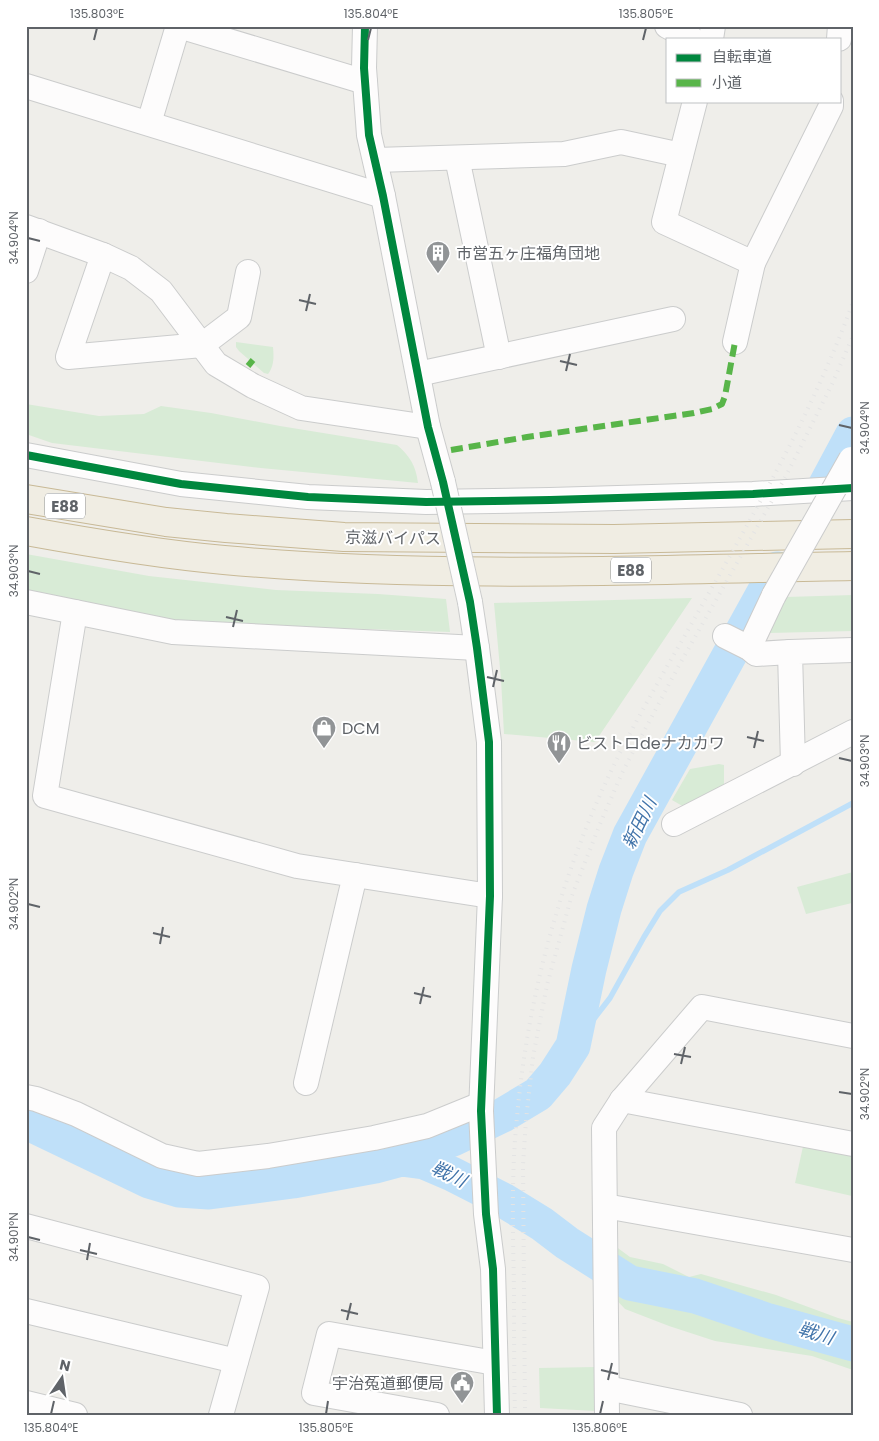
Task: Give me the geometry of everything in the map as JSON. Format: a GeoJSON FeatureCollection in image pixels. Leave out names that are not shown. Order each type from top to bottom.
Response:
{"type":"FeatureCollection","features":[{"type":"Feature","properties":{"kind":"highway","name":"京滋バイパス"},"geometry":{"type":"LineString","coordinates":[[26,499],[166,522],[344,537],[614,539],[853,534]]}},
{"type":"Feature","properties":{"kind":"highway","name":"京滋バイパス"},"geometry":{"type":"LineString","coordinates":[[26,531],[156,553],[335,568],[507,571],[853,566]]}},
{"type":"Feature","properties":{"kind":"street"},"geometry":{"type":"LineString","coordinates":[[149,124],[179,26],[365,82]]}},
{"type":"Feature","properties":{"kind":"street"},"geometry":{"type":"LineString","coordinates":[[365,26],[365,82],[369,134],[376,160],[428,427],[443,482],[470,602],[489,742],[490,896],[481,1107],[486,1206],[493,1269],[497,1415]]}},
{"type":"Feature","properties":{"kind":"street"},"geometry":{"type":"LineString","coordinates":[[667,26],[690,38]]}},
{"type":"Feature","properties":{"kind":"street"},"geometry":{"type":"LineString","coordinates":[[26,86],[383,196]]}},
{"type":"Feature","properties":{"kind":"street"},"geometry":{"type":"LineString","coordinates":[[695,102],[664,222],[753,263]]}},
{"type":"Feature","properties":{"kind":"street"},"geometry":{"type":"LineString","coordinates":[[735,342],[753,263],[827,103]]}},
{"type":"Feature","properties":{"kind":"street"},"geometry":{"type":"LineString","coordinates":[[376,160],[564,154],[621,142],[681,155]]}},
{"type":"Feature","properties":{"kind":"street"},"geometry":{"type":"LineString","coordinates":[[457,158],[499,356]]}},
{"type":"Feature","properties":{"kind":"street"},"geometry":{"type":"LineString","coordinates":[[26,271],[33,229],[103,255],[131,268],[162,291],[216,364],[254,386],[301,408],[428,427]]}},
{"type":"Feature","properties":{"kind":"street"},"geometry":{"type":"LineString","coordinates":[[103,255],[68,357],[202,345],[239,317],[248,272]]}},
{"type":"Feature","properties":{"kind":"street"},"geometry":{"type":"LineString","coordinates":[[418,374],[673,319]]}},
{"type":"Feature","properties":{"kind":"street"},"geometry":{"type":"LineString","coordinates":[[26,455],[181,484],[308,498],[426,502],[502,501],[753,494],[853,488]]}},
{"type":"Feature","properties":{"kind":"street"},"geometry":{"type":"LineString","coordinates":[[852,457],[774,595],[740,643],[756,654],[853,650]]}},
{"type":"Feature","properties":{"kind":"street"},"geometry":{"type":"LineString","coordinates":[[26,602],[173,632],[477,648]]}},
{"type":"Feature","properties":{"kind":"street"},"geometry":{"type":"LineString","coordinates":[[75,612],[45,796],[297,866],[490,896]]}},
{"type":"Feature","properties":{"kind":"street"},"geometry":{"type":"LineString","coordinates":[[790,652],[792,764]]}},
{"type":"Feature","properties":{"kind":"street"},"geometry":{"type":"LineString","coordinates":[[674,824],[853,732]]}},
{"type":"Feature","properties":{"kind":"street"},"geometry":{"type":"LineString","coordinates":[[306,1083],[355,875]]}},
{"type":"Feature","properties":{"kind":"street"},"geometry":{"type":"LineString","coordinates":[[607,1415],[604,1128],[622,1100],[702,1007],[853,1036]]}},
{"type":"Feature","properties":{"kind":"street"},"geometry":{"type":"LineString","coordinates":[[26,1097],[76,1114],[162,1156],[198,1164],[268,1156],[374,1138],[426,1126],[481,1107]]}},
{"type":"Feature","properties":{"kind":"street"},"geometry":{"type":"LineString","coordinates":[[622,1100],[853,1144]]}},
{"type":"Feature","properties":{"kind":"street"},"geometry":{"type":"LineString","coordinates":[[605,1206],[853,1250]]}},
{"type":"Feature","properties":{"kind":"street"},"geometry":{"type":"LineString","coordinates":[[26,1226],[257,1287],[221,1415]]}},
{"type":"Feature","properties":{"kind":"street"},"geometry":{"type":"LineString","coordinates":[[26,1310],[236,1361]]}},
{"type":"Feature","properties":{"kind":"street"},"geometry":{"type":"LineString","coordinates":[[437,1415],[314,1392],[329,1334],[495,1364]]}},
{"type":"Feature","properties":{"kind":"street"},"geometry":{"type":"LineString","coordinates":[[607,1388],[740,1415]]}},
{"type":"Feature","properties":{"kind":"street"},"geometry":{"type":"LineString","coordinates":[[26,1403],[74,1415]]}},
{"type":"Feature","properties":{"kind":"green space"},"geometry":{"type":"Polygon","coordinates":[[[236,342],[273,347],[273,361],[268,374],[264,373],[239,351],[236,347],[236,342]]]}},
{"type":"Feature","properties":{"kind":"green space"},"geometry":{"type":"Polygon","coordinates":[[[26,404],[99,416],[144,414],[161,406],[397,445],[412,462],[418,483],[261,468],[52,443],[26,434],[26,404]]]}},
{"type":"Feature","properties":{"kind":"green space"},"geometry":{"type":"Polygon","coordinates":[[[26,554],[149,576],[276,590],[446,599],[450,632],[229,624],[165,619],[26,591],[26,554]]]}},
{"type":"Feature","properties":{"kind":"green space"},"geometry":{"type":"Polygon","coordinates":[[[853,595],[853,631],[769,633],[786,597],[853,595]]]}},
{"type":"Feature","properties":{"kind":"green space"},"geometry":{"type":"Polygon","coordinates":[[[692,598],[595,742],[504,734],[494,603],[692,598]]]}},
{"type":"Feature","properties":{"kind":"green space"},"geometry":{"type":"Polygon","coordinates":[[[719,764],[724,765],[724,788],[686,808],[672,800],[690,769],[719,764]]]}},
{"type":"Feature","properties":{"kind":"green space"},"geometry":{"type":"Polygon","coordinates":[[[853,872],[852,903],[806,914],[797,887],[853,872]]]}},
{"type":"Feature","properties":{"kind":"green space"},"geometry":{"type":"Polygon","coordinates":[[[804,1142],[853,1152],[852,1196],[795,1183],[804,1142]]]}},
{"type":"Feature","properties":{"kind":"green space"},"geometry":{"type":"Polygon","coordinates":[[[611,1243],[630,1257],[663,1264],[689,1277],[701,1274],[776,1295],[853,1322],[853,1370],[812,1356],[715,1341],[625,1309],[608,1291],[611,1243]]]}},
{"type":"Feature","properties":{"kind":"green space"},"geometry":{"type":"Polygon","coordinates":[[[596,1367],[596,1411],[540,1408],[539,1368],[596,1367]]]}},
{"type":"Feature","properties":{"kind":"waterway","name":"新田川"},"geometry":{"type":"LineString","coordinates":[[823,490],[853,434]]}},
{"type":"Feature","properties":{"kind":"waterway","name":"新田川"},"geometry":{"type":"LineString","coordinates":[[401,1159],[453,1139],[503,1115],[538,1094],[555,1074],[573,1046],[604,909],[630,835],[777,569]]}},
{"type":"Feature","properties":{"kind":"waterway"},"geometry":{"type":"LineString","coordinates":[[573,1046],[610,998],[660,911],[679,892],[728,870],[853,803]]}},
{"type":"Feature","properties":{"kind":"waterway","name":"戦川"},"geometry":{"type":"LineString","coordinates":[[26,1122],[149,1181],[179,1190],[209,1192],[293,1181],[375,1166],[401,1159],[424,1162],[503,1200],[630,1283],[695,1296],[766,1320],[853,1344]]}},
{"type":"Feature","properties":{"kind":"railway"},"geometry":{"type":"LineString","coordinates":[[515,1415],[513,1203],[515,1138],[528,1034],[545,953],[557,912],[569,873],[609,775],[640,715],[730,556],[797,431],[836,346],[853,302]]}},
{"type":"Feature","properties":{"kind":"railway"},"geometry":{"type":"LineString","coordinates":[[525,1415],[523,1165],[526,1120],[533,1057],[547,985],[571,898],[622,773],[677,669],[786,476],[832,384],[853,336]]}},
{"type":"Feature","properties":{"kind":"marked path"},"geometry":{"type":"LineString","coordinates":[[451,450],[712,409],[722,404],[725,396],[735,342]]}},
{"type":"Feature","properties":{"kind":"marked path"},"geometry":{"type":"LineString","coordinates":[[248,366],[253,360]]}},
{"type":"Feature","properties":{"kind":"cycle path"},"geometry":{"type":"LineString","coordinates":[[365,26],[364,68],[369,135],[383,196],[428,427],[443,482],[470,602],[489,742],[490,896],[481,1111],[486,1214],[493,1269],[497,1415]]}},
{"type":"Feature","properties":{"kind":"cycle path"},"geometry":{"type":"LineString","coordinates":[[26,455],[181,484],[308,497],[426,502],[753,494],[853,488]]}},
{"type":"Feature","properties":{"kind":"place","name":"市営五ヶ庄福角団地"},"geometry":{"type":"Point","coordinates":[438,274]}},
{"type":"Feature","properties":{"kind":"place","name":"DCM"},"geometry":{"type":"Point","coordinates":[324,749]}},
{"type":"Feature","properties":{"kind":"place","name":"ビストロdeナカカワ"},"geometry":{"type":"Point","coordinates":[559,764]}},
{"type":"Feature","properties":{"kind":"place","name":"宇治菟道郵便局"},"geometry":{"type":"Point","coordinates":[462,1404]}}]}
